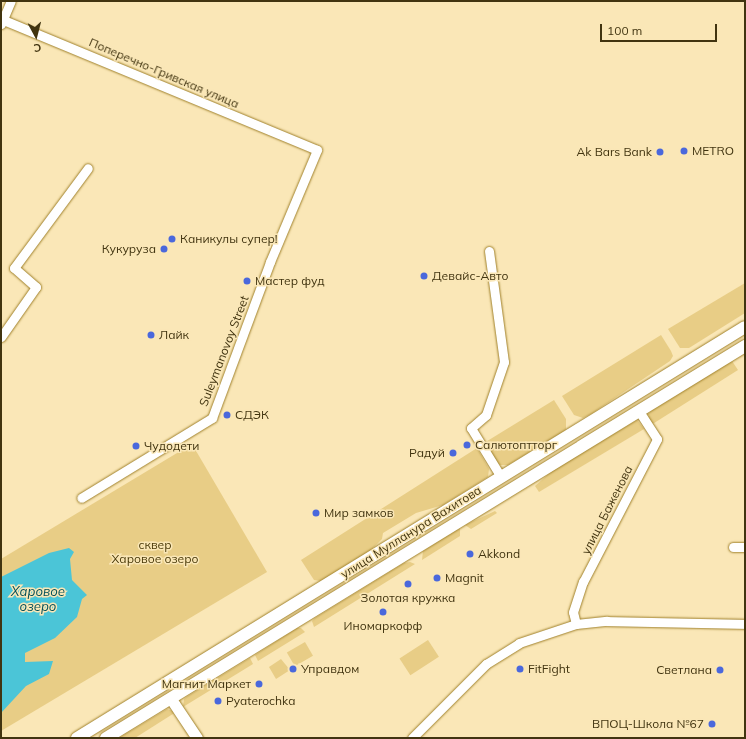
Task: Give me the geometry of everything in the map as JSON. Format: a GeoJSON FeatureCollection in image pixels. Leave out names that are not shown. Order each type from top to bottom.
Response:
{"type":"FeatureCollection","features":[{"type":"Feature","properties":{"kind":"main road","name":"улица Мулланура Вахитова"},"geometry":{"type":"LineString","coordinates":[[77,738],[745,327]]}},
{"type":"Feature","properties":{"kind":"main road","name":"улица Мулланура Вахитова"},"geometry":{"type":"LineString","coordinates":[[106,738],[745,346]]}},
{"type":"Feature","properties":{"kind":"street"},"geometry":{"type":"LineString","coordinates":[[2,21],[11,1]]}},
{"type":"Feature","properties":{"kind":"street","name":"Поперечно-Гривская улица"},"geometry":{"type":"LineString","coordinates":[[2,21],[317,150]]}},
{"type":"Feature","properties":{"kind":"street","name":"Suleymanovoy Street"},"geometry":{"type":"LineString","coordinates":[[82,498],[212,418],[270,262],[317,150]]}},
{"type":"Feature","properties":{"kind":"street"},"geometry":{"type":"LineString","coordinates":[[1,337],[36,287],[14,268],[88,168]]}},
{"type":"Feature","properties":{"kind":"street"},"geometry":{"type":"LineString","coordinates":[[489,252],[504,362],[486,415],[471,428],[501,477]]}},
{"type":"Feature","properties":{"kind":"street","name":"улица Баженова"},"geometry":{"type":"LineString","coordinates":[[576,624],[572,612],[583,582],[657,439],[639,411]]}},
{"type":"Feature","properties":{"kind":"street"},"geometry":{"type":"LineString","coordinates":[[733,547],[745,547]]}},
{"type":"Feature","properties":{"kind":"street"},"geometry":{"type":"LineString","coordinates":[[412,738],[486,664],[519,644],[576,624],[607,621],[745,624]]}},
{"type":"Feature","properties":{"kind":"street"},"geometry":{"type":"LineString","coordinates":[[171,699],[197,738]]}},
{"type":"Feature","properties":{"kind":"green space"},"geometry":{"type":"Polygon","coordinates":[[[745,283],[745,313],[689,348],[680,348],[668,329],[745,283]]]}},
{"type":"Feature","properties":{"kind":"green space"},"geometry":{"type":"Polygon","coordinates":[[[661,335],[673,356],[670,361],[591,414],[583,418],[574,415],[562,396],[661,335]]]}},
{"type":"Feature","properties":{"kind":"green space"},"geometry":{"type":"Polygon","coordinates":[[[732,361],[738,370],[651,425],[648,414],[651,411],[732,361]]]}},
{"type":"Feature","properties":{"kind":"green space"},"geometry":{"type":"Polygon","coordinates":[[[554,400],[566,419],[566,430],[508,465],[500,465],[496,462],[484,443],[554,400]]]}},
{"type":"Feature","properties":{"kind":"green space"},"geometry":{"type":"Polygon","coordinates":[[[637,420],[644,429],[539,492],[535,486],[552,471],[637,420]]]}},
{"type":"Feature","properties":{"kind":"green space","name":"сквер Харовое озеро"},"geometry":{"type":"Polygon","coordinates":[[[192,444],[267,572],[1,731],[1,559],[192,444]]]}},
{"type":"Feature","properties":{"kind":"green space"},"geometry":{"type":"Polygon","coordinates":[[[477,448],[489,469],[488,477],[443,505],[416,513],[383,533],[382,539],[369,552],[321,581],[314,580],[301,560],[477,448]]]}},
{"type":"Feature","properties":{"kind":"green space"},"geometry":{"type":"Polygon","coordinates":[[[495,511],[497,513],[471,529],[465,525],[495,511]]]}},
{"type":"Feature","properties":{"kind":"green space"},"geometry":{"type":"Polygon","coordinates":[[[460,528],[460,536],[422,560],[423,551],[460,528]]]}},
{"type":"Feature","properties":{"kind":"green space"},"geometry":{"type":"Polygon","coordinates":[[[410,562],[415,564],[314,627],[312,621],[315,618],[404,563],[410,562]]]}},
{"type":"Feature","properties":{"kind":"green space"},"geometry":{"type":"Polygon","coordinates":[[[297,628],[301,628],[305,632],[258,661],[255,655],[297,628]]]}},
{"type":"Feature","properties":{"kind":"green space"},"geometry":{"type":"Polygon","coordinates":[[[428,640],[439,657],[410,675],[399,659],[428,640]]]}},
{"type":"Feature","properties":{"kind":"green space"},"geometry":{"type":"Polygon","coordinates":[[[305,642],[313,656],[295,666],[287,652],[305,642]]]}},
{"type":"Feature","properties":{"kind":"green space"},"geometry":{"type":"Polygon","coordinates":[[[250,658],[253,664],[183,707],[184,699],[188,696],[250,658]]]}},
{"type":"Feature","properties":{"kind":"green space"},"geometry":{"type":"Polygon","coordinates":[[[281,659],[290,670],[276,679],[269,667],[281,659]]]}},
{"type":"Feature","properties":{"kind":"green space"},"geometry":{"type":"Polygon","coordinates":[[[167,709],[176,712],[135,738],[119,738],[167,709]]]}},
{"type":"Feature","properties":{"kind":"water","name":"Харовое озеро"},"geometry":{"type":"Polygon","coordinates":[[[69,548],[74,552],[70,559],[72,580],[87,595],[82,599],[77,617],[55,638],[25,653],[25,662],[53,661],[49,674],[26,686],[1,713],[1,577],[49,553],[69,548]]]}},
{"type":"Feature","properties":{"kind":"place","name":"METRO"},"geometry":{"type":"Point","coordinates":[684,151]}},
{"type":"Feature","properties":{"kind":"place","name":"Ak Bars Bank"},"geometry":{"type":"Point","coordinates":[660,152]}},
{"type":"Feature","properties":{"kind":"place","name":"Каникулы супер!"},"geometry":{"type":"Point","coordinates":[172,239]}},
{"type":"Feature","properties":{"kind":"place","name":"Кукуруза"},"geometry":{"type":"Point","coordinates":[164,249]}},
{"type":"Feature","properties":{"kind":"place","name":"Девайс-Авто"},"geometry":{"type":"Point","coordinates":[424,276]}},
{"type":"Feature","properties":{"kind":"place","name":"Мастер фуд"},"geometry":{"type":"Point","coordinates":[247,281]}},
{"type":"Feature","properties":{"kind":"place","name":"Лайк"},"geometry":{"type":"Point","coordinates":[151,335]}},
{"type":"Feature","properties":{"kind":"place","name":"СДЭК"},"geometry":{"type":"Point","coordinates":[227,415]}},
{"type":"Feature","properties":{"kind":"place","name":"Салютоптторг"},"geometry":{"type":"Point","coordinates":[467,445]}},
{"type":"Feature","properties":{"kind":"place","name":"Чудодети"},"geometry":{"type":"Point","coordinates":[136,446]}},
{"type":"Feature","properties":{"kind":"place","name":"Радуй"},"geometry":{"type":"Point","coordinates":[453,453]}},
{"type":"Feature","properties":{"kind":"place","name":"Мир замков"},"geometry":{"type":"Point","coordinates":[316,513]}},
{"type":"Feature","properties":{"kind":"place","name":"Akkond"},"geometry":{"type":"Point","coordinates":[470,554]}},
{"type":"Feature","properties":{"kind":"place","name":"Magnit"},"geometry":{"type":"Point","coordinates":[437,578]}},
{"type":"Feature","properties":{"kind":"place","name":"Золотая кружка"},"geometry":{"type":"Point","coordinates":[408,584]}},
{"type":"Feature","properties":{"kind":"place","name":"Иномаркофф"},"geometry":{"type":"Point","coordinates":[383,612]}},
{"type":"Feature","properties":{"kind":"place","name":"Управдом"},"geometry":{"type":"Point","coordinates":[293,669]}},
{"type":"Feature","properties":{"kind":"place","name":"FitFight"},"geometry":{"type":"Point","coordinates":[520,669]}},
{"type":"Feature","properties":{"kind":"place","name":"Светлана"},"geometry":{"type":"Point","coordinates":[720,670]}},
{"type":"Feature","properties":{"kind":"place","name":"Магнит Маркет"},"geometry":{"type":"Point","coordinates":[259,684]}},
{"type":"Feature","properties":{"kind":"place","name":"Pyaterochka"},"geometry":{"type":"Point","coordinates":[218,701]}},
{"type":"Feature","properties":{"kind":"place","name":"ВПОЦ-Школа №67"},"geometry":{"type":"Point","coordinates":[712,724]}}]}
